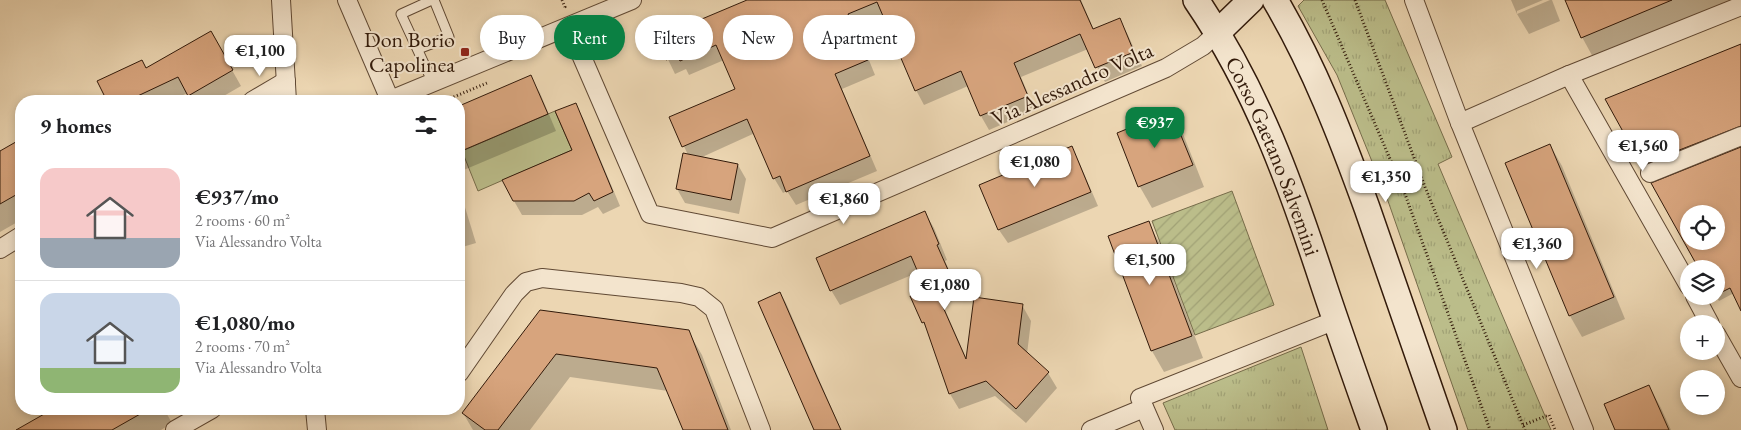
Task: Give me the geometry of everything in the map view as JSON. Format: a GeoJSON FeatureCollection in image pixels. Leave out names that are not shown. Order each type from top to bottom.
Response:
{"type":"FeatureCollection","features":[{"type":"Feature","properties":{"kind":"street"},"geometry":{"type":"LineString","coordinates":[[281,0],[287,95]]}},
{"type":"Feature","properties":{"kind":"street"},"geometry":{"type":"LineString","coordinates":[[347,0],[387,95]]}},
{"type":"Feature","properties":{"kind":"street"},"geometry":{"type":"LineString","coordinates":[[596,15],[632,0]]}},
{"type":"Feature","properties":{"kind":"street","name":"Corso Gaetano Salvemini"},"geometry":{"type":"LineString","coordinates":[[1196,0],[1236,64],[1278,153],[1374,430]]}},
{"type":"Feature","properties":{"kind":"street"},"geometry":{"type":"LineString","coordinates":[[1217,33],[1252,0]]}},
{"type":"Feature","properties":{"kind":"street"},"geometry":{"type":"LineString","coordinates":[[1275,0],[1291,27],[1312,70],[1341,136],[1444,430]]}},
{"type":"Feature","properties":{"kind":"street"},"geometry":{"type":"LineString","coordinates":[[1414,0],[1460,122],[1584,430]]}},
{"type":"Feature","properties":{"kind":"street"},"geometry":{"type":"LineString","coordinates":[[1460,122],[1569,75],[1741,6]]}},
{"type":"Feature","properties":{"kind":"street"},"geometry":{"type":"LineString","coordinates":[[404,95],[554,32]]}},
{"type":"Feature","properties":{"kind":"street","name":"Via Alessandro Volta"},"geometry":{"type":"LineString","coordinates":[[584,60],[650,214],[772,238],[1166,68],[1203,46],[1217,33]]}},
{"type":"Feature","properties":{"kind":"street"},"geometry":{"type":"LineString","coordinates":[[1569,75],[1680,270]]}},
{"type":"Feature","properties":{"kind":"street"},"geometry":{"type":"LineString","coordinates":[[262,95],[286,81]]}},
{"type":"Feature","properties":{"kind":"street"},"geometry":{"type":"LineString","coordinates":[[1650,173],[1741,136]]}},
{"type":"Feature","properties":{"kind":"street"},"geometry":{"type":"LineString","coordinates":[[0,249],[15,240]]}},
{"type":"Feature","properties":{"kind":"street"},"geometry":{"type":"LineString","coordinates":[[465,364],[514,294],[526,282],[542,278],[682,293],[699,297],[714,310],[761,430]]}},
{"type":"Feature","properties":{"kind":"street"},"geometry":{"type":"LineString","coordinates":[[1154,430],[1140,398],[1336,320]]}},
{"type":"Feature","properties":{"kind":"street"},"geometry":{"type":"LineString","coordinates":[[1725,350],[1741,378]]}},
{"type":"Feature","properties":{"kind":"street"},"geometry":{"type":"LineString","coordinates":[[1091,430],[1144,408]]}},
{"type":"Feature","properties":{"kind":"street"},"geometry":{"type":"LineString","coordinates":[[175,430],[201,415]]}},
{"type":"Feature","properties":{"kind":"street"},"geometry":{"type":"LineString","coordinates":[[316,415],[317,430]]}},
{"type":"Feature","properties":{"kind":"lane"},"geometry":{"type":"LineString","coordinates":[[418,49],[449,37],[433,0],[401,14],[433,83]]}},
{"type":"Feature","properties":{"kind":"path"},"geometry":{"type":"LineString","coordinates":[[1322,0],[1404,194],[1490,430]]}},
{"type":"Feature","properties":{"kind":"path"},"geometry":{"type":"LineString","coordinates":[[1355,0],[1425,187],[1525,430]]}},
{"type":"Feature","properties":{"kind":"path"},"geometry":{"type":"LineString","coordinates":[[1523,425],[1549,415],[1556,430]]}},
{"type":"Feature","properties":{"kind":"green space"},"geometry":{"type":"Polygon","coordinates":[[[1304,0],[1385,0],[1452,157],[1438,164],[1551,430],[1468,430],[1388,201],[1337,75],[1298,6],[1304,0]]]}},
{"type":"Feature","properties":{"kind":"green space"},"geometry":{"type":"Polygon","coordinates":[[[555,111],[572,150],[478,191],[465,158],[465,150],[555,111]]]}},
{"type":"Feature","properties":{"kind":"green space"},"geometry":{"type":"Polygon","coordinates":[[[1232,191],[1274,305],[1195,335],[1152,221],[1232,191]]]}},
{"type":"Feature","properties":{"kind":"green space"},"geometry":{"type":"Polygon","coordinates":[[[1301,347],[1328,430],[1175,430],[1163,403],[1301,347]]]}},
{"type":"Feature","properties":{"kind":"building"},"geometry":{"type":"Polygon","coordinates":[[[747,0],[1080,0],[1093,29],[1120,18],[1134,52],[1095,68],[1080,34],[1014,63],[1028,96],[980,116],[961,71],[915,91],[902,60],[915,60],[915,15],[883,15],[877,2],[848,15],[803,15],[803,60],[868,60],[835,74],[870,156],[786,192],[780,176],[773,179],[747,119],[682,147],[669,117],[735,89],[716,45],[713,46],[713,15],[711,15],[747,0]]]}},
{"type":"Feature","properties":{"kind":"building"},"geometry":{"type":"Polygon","coordinates":[[[1565,0],[1672,0],[1581,38],[1565,0]]]}},
{"type":"Feature","properties":{"kind":"building"},"geometry":{"type":"Polygon","coordinates":[[[211,31],[233,70],[190,95],[187,95],[178,77],[140,95],[104,95],[97,81],[142,60],[146,68],[211,31]]]}},
{"type":"Feature","properties":{"kind":"building"},"geometry":{"type":"Polygon","coordinates":[[[1741,44],[1741,126],[1642,166],[1605,99],[1741,44]]]}},
{"type":"Feature","properties":{"kind":"building"},"geometry":{"type":"Polygon","coordinates":[[[531,75],[548,114],[465,149],[465,103],[531,75]]]}},
{"type":"Feature","properties":{"kind":"building"},"geometry":{"type":"Polygon","coordinates":[[[576,103],[613,192],[594,201],[589,193],[574,201],[513,201],[502,180],[572,150],[555,111],[576,103]]]}},
{"type":"Feature","properties":{"kind":"building"},"geometry":{"type":"Polygon","coordinates":[[[1171,111],[1193,165],[1138,187],[1117,133],[1171,111]]]}},
{"type":"Feature","properties":{"kind":"building"},"geometry":{"type":"Polygon","coordinates":[[[15,142],[15,195],[0,204],[0,151],[15,142]]]}},
{"type":"Feature","properties":{"kind":"building"},"geometry":{"type":"Polygon","coordinates":[[[1550,144],[1614,297],[1569,316],[1505,163],[1550,144]]]}},
{"type":"Feature","properties":{"kind":"building"},"geometry":{"type":"Polygon","coordinates":[[[1072,146],[1091,192],[998,230],[979,185],[1072,146]]]}},
{"type":"Feature","properties":{"kind":"building"},"geometry":{"type":"Polygon","coordinates":[[[1741,147],[1741,311],[1730,288],[1725,290],[1725,260],[1694,260],[1688,250],[1725,250],[1725,205],[1680,205],[1680,235],[1651,183],[1741,147]]]}},
{"type":"Feature","properties":{"kind":"building"},"geometry":{"type":"Polygon","coordinates":[[[683,153],[738,164],[731,200],[676,189],[683,153]]]}},
{"type":"Feature","properties":{"kind":"building"},"geometry":{"type":"Polygon","coordinates":[[[925,211],[953,281],[935,289],[966,359],[974,297],[1023,304],[1018,344],[1049,372],[1016,409],[986,381],[949,394],[924,322],[922,323],[910,296],[925,289],[911,256],[830,291],[816,258],[925,211]]]}},
{"type":"Feature","properties":{"kind":"building"},"geometry":{"type":"Polygon","coordinates":[[[1149,221],[1192,336],[1151,351],[1108,236],[1149,221]]]}},
{"type":"Feature","properties":{"kind":"building"},"geometry":{"type":"Polygon","coordinates":[[[780,292],[841,430],[814,430],[758,302],[780,292]]]}},
{"type":"Feature","properties":{"kind":"building"},"geometry":{"type":"Polygon","coordinates":[[[540,310],[689,330],[728,430],[683,430],[657,368],[556,354],[498,430],[485,430],[465,415],[465,409],[540,310]]]}},
{"type":"Feature","properties":{"kind":"building"},"geometry":{"type":"Polygon","coordinates":[[[1649,385],[1669,430],[1615,430],[1604,404],[1649,385]]]}},
{"type":"Feature","properties":{"kind":"building"},"geometry":{"type":"Polygon","coordinates":[[[42,415],[138,415],[112,430],[16,430],[42,415]]]}},
{"type":"Feature","properties":{"kind":"place","name":"Don Borio Capolinea"},"geometry":{"type":"Point","coordinates":[465,52]}}]}
